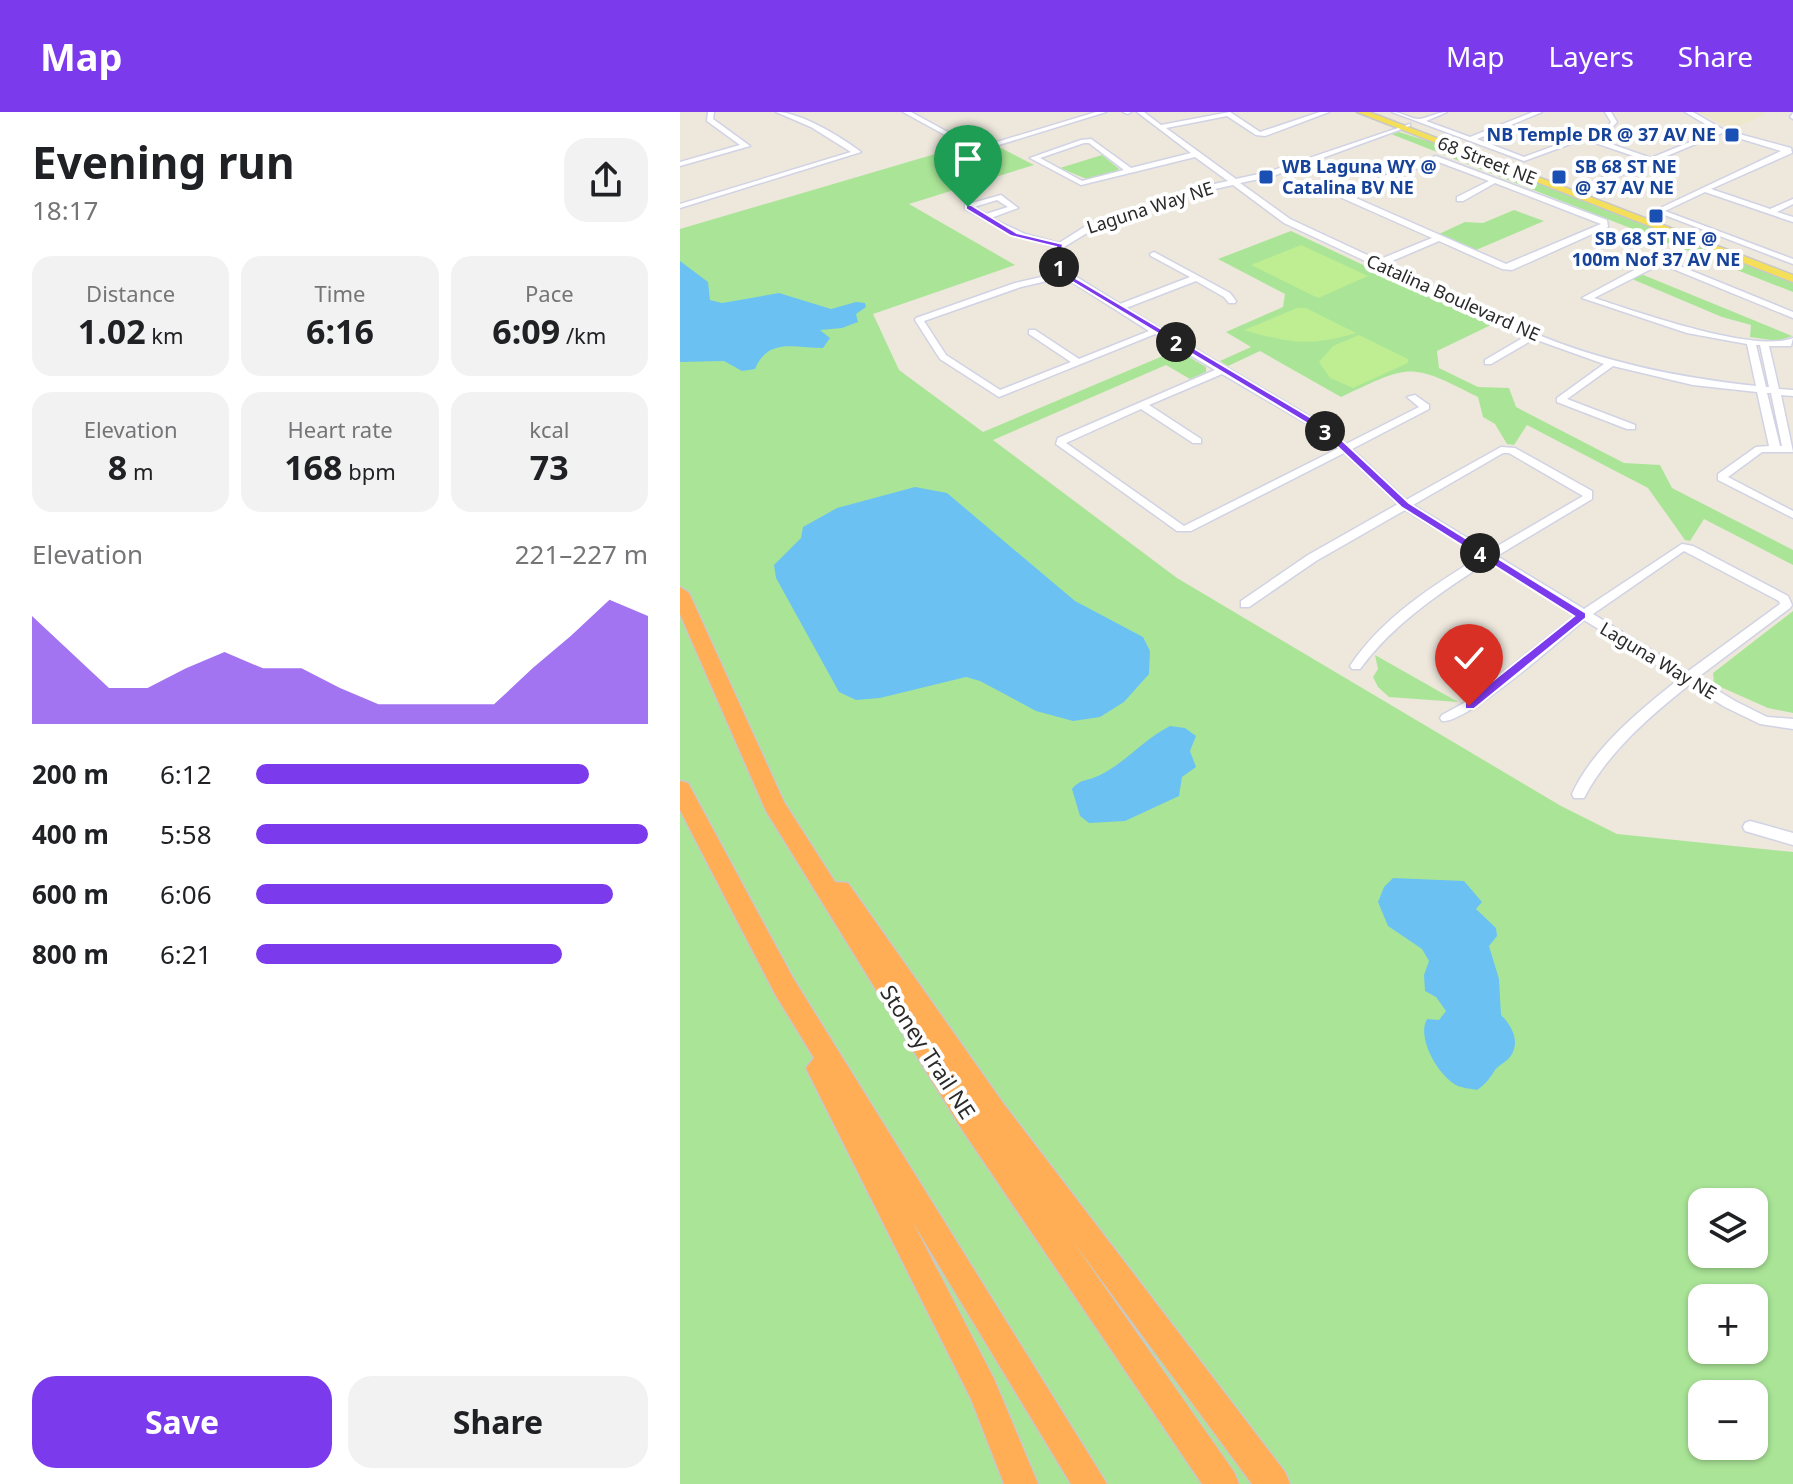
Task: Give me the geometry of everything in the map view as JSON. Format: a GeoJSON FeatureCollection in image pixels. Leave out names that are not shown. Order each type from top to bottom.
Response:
{"type":"FeatureCollection","features":[{"type":"Feature","properties":{"kind":"highway","name":"Stoney Trail NE"},"geometry":{"type":"LineString","coordinates":[[680,593],[774,805],[973,1122],[1222,1484]]}},
{"type":"Feature","properties":{"kind":"highway"},"geometry":{"type":"LineString","coordinates":[[680,789],[784,986],[1090,1484]]}},
{"type":"Feature","properties":{"kind":"highway"},"geometry":{"type":"LineString","coordinates":[[774,805],[860,916],[993,1112],[1273,1484]]}},
{"type":"Feature","properties":{"kind":"highway"},"geometry":{"type":"LineString","coordinates":[[784,986],[798,1027],[983,1390],[1021,1484]]}},
{"type":"Feature","properties":{"kind":"main road","name":"68 Street NE"},"geometry":{"type":"LineString","coordinates":[[1361,112],[1409,124],[1793,279]]}},
{"type":"Feature","properties":{"kind":"main road"},"geometry":{"type":"LineString","coordinates":[[1376,115],[1386,125],[1388,132]]}},
{"type":"Feature","properties":{"kind":"main road"},"geometry":{"type":"LineString","coordinates":[[1592,185],[1610,202]]}},
{"type":"Feature","properties":{"kind":"main road","name":"68 Street NE"},"geometry":{"type":"LineString","coordinates":[[1576,192],[1793,272]]}},
{"type":"Feature","properties":{"kind":"street"},"geometry":{"type":"LineString","coordinates":[[680,164],[746,146],[709,120],[711,112]]}},
{"type":"Feature","properties":{"kind":"street"},"geometry":{"type":"LineString","coordinates":[[680,206],[857,152],[813,126],[779,112]]}},
{"type":"Feature","properties":{"kind":"street"},"geometry":{"type":"LineString","coordinates":[[906,112],[973,148],[1103,112]]}},
{"type":"Feature","properties":{"kind":"street"},"geometry":{"type":"LineString","coordinates":[[1087,114],[1115,112]]}},
{"type":"Feature","properties":{"kind":"street","name":"Catalina Boulevard NE"},"geometry":{"type":"LineString","coordinates":[[1127,112],[1160,127],[1287,221],[1533,336],[1611,363],[1693,382],[1793,393]]}},
{"type":"Feature","properties":{"kind":"street","name":"Catalina Boulevard NE"},"geometry":{"type":"LineString","coordinates":[[1140,112],[1147,119]]}},
{"type":"Feature","properties":{"kind":"street"},"geometry":{"type":"LineString","coordinates":[[1160,127],[1226,113],[1258,134],[1265,134],[1326,112]]}},
{"type":"Feature","properties":{"kind":"street"},"geometry":{"type":"LineString","coordinates":[[1395,112],[1409,124],[1524,159],[1610,127],[1614,122],[1608,112]]}},
{"type":"Feature","properties":{"kind":"street","name":"Laguna Way NE"},"geometry":{"type":"LineString","coordinates":[[1444,112],[1270,174],[1199,190],[1092,226],[1060,246],[1057,256],[1064,274],[1313,423],[1346,449],[1405,505],[1582,616],[1765,721],[1793,724]]}},
{"type":"Feature","properties":{"kind":"street"},"geometry":{"type":"LineString","coordinates":[[1469,140],[1539,112]]}},
{"type":"Feature","properties":{"kind":"street"},"geometry":{"type":"LineString","coordinates":[[1688,112],[1722,131],[1790,151]]}},
{"type":"Feature","properties":{"kind":"street"},"geometry":{"type":"LineString","coordinates":[[1576,192],[1722,131]]}},
{"type":"Feature","properties":{"kind":"street"},"geometry":{"type":"LineString","coordinates":[[1585,137],[1651,160]]}},
{"type":"Feature","properties":{"kind":"street"},"geometry":{"type":"LineString","coordinates":[[1128,170],[1091,141],[1034,158],[1081,183],[1197,154]]}},
{"type":"Feature","properties":{"kind":"street"},"geometry":{"type":"LineString","coordinates":[[1790,151],[1658,211],[1790,259]]}},
{"type":"Feature","properties":{"kind":"street"},"geometry":{"type":"LineString","coordinates":[[1436,158],[1604,222],[1605,225],[1512,267],[1442,240],[1345,196],[1346,192],[1436,158]]}},
{"type":"Feature","properties":{"kind":"street"},"geometry":{"type":"LineString","coordinates":[[1460,199],[1496,180]]}},
{"type":"Feature","properties":{"kind":"street"},"geometry":{"type":"LineString","coordinates":[[1705,189],[1793,220]]}},
{"type":"Feature","properties":{"kind":"street"},"geometry":{"type":"LineString","coordinates":[[985,217],[1014,206],[998,197],[969,205],[985,217],[1014,235],[1060,246]]}},
{"type":"Feature","properties":{"kind":"street"},"geometry":{"type":"LineString","coordinates":[[1770,212],[1793,201]]}},
{"type":"Feature","properties":{"kind":"street"},"geometry":{"type":"LineString","coordinates":[[1381,265],[1442,240]]}},
{"type":"Feature","properties":{"kind":"street"},"geometry":{"type":"LineString","coordinates":[[1154,254],[1227,295],[1232,301]]}},
{"type":"Feature","properties":{"kind":"street"},"geometry":{"type":"LineString","coordinates":[[1793,315],[1662,262],[1656,262],[1586,298],[1751,342],[1788,344],[1793,341]]}},
{"type":"Feature","properties":{"kind":"street"},"geometry":{"type":"LineString","coordinates":[[1064,274],[1018,285],[919,320],[943,357],[994,394],[1156,331]]}},
{"type":"Feature","properties":{"kind":"street"},"geometry":{"type":"LineString","coordinates":[[1119,308],[1196,278]]}},
{"type":"Feature","properties":{"kind":"street"},"geometry":{"type":"LineString","coordinates":[[1032,332],[1078,362]]}},
{"type":"Feature","properties":{"kind":"street"},"geometry":{"type":"LineString","coordinates":[[1488,362],[1533,336]]}},
{"type":"Feature","properties":{"kind":"street"},"geometry":{"type":"LineString","coordinates":[[1751,342],[1775,448]]}},
{"type":"Feature","properties":{"kind":"street"},"geometry":{"type":"LineString","coordinates":[[1764,343],[1791,449],[1760,449],[1722,476],[1723,480],[1793,515]]}},
{"type":"Feature","properties":{"kind":"street"},"geometry":{"type":"LineString","coordinates":[[1611,363],[1560,400],[1631,427]]}},
{"type":"Feature","properties":{"kind":"street"},"geometry":{"type":"LineString","coordinates":[[1222,370],[1062,440],[1061,444],[1181,529],[1187,529],[1426,407],[1412,397]]}},
{"type":"Feature","properties":{"kind":"street"},"geometry":{"type":"LineString","coordinates":[[1142,405],[1197,441]]}},
{"type":"Feature","properties":{"kind":"street"},"geometry":{"type":"LineString","coordinates":[[1245,604],[1312,558],[1501,450],[1511,450],[1588,493],[1588,497],[1487,557],[1377,638],[1356,666]]}},
{"type":"Feature","properties":{"kind":"street"},"geometry":{"type":"LineString","coordinates":[[1447,718],[1469,706],[1582,616],[1682,547],[1784,599],[1786,605],[1686,678],[1643,715],[1586,778],[1579,794]]}},
{"type":"Feature","properties":{"kind":"street"},"geometry":{"type":"LineString","coordinates":[[1750,827],[1793,839]]}},
{"type":"Feature","properties":{"kind":"shaded area"},"geometry":{"type":"Polygon","coordinates":[[[1697,112],[1763,112],[1766,114],[1732,129],[1697,112]]]}},
{"type":"Feature","properties":{"kind":"green space"},"geometry":{"type":"Polygon","coordinates":[[[1399,132],[1453,149],[1793,281],[1793,292],[1391,134],[1399,132]]]}},
{"type":"Feature","properties":{"kind":"green space"},"geometry":{"type":"Polygon","coordinates":[[[997,146],[1034,165],[909,204],[1015,265],[873,314],[899,370],[983,432],[1177,350],[1206,367],[1206,372],[1190,379],[1166,365],[993,440],[1177,578],[1561,806],[1617,834],[1793,852],[1793,1484],[680,1484],[680,229],[959,147],[973,153],[997,146]]]}},
{"type":"Feature","properties":{"kind":"green space"},"geometry":{"type":"Polygon","coordinates":[[[1102,155],[1119,169],[1089,180],[1060,168],[1102,155]]]}},
{"type":"Feature","properties":{"kind":"green space"},"geometry":{"type":"Polygon","coordinates":[[[1514,210],[1544,221],[1476,250],[1439,234],[1465,222],[1483,223],[1514,210]]]}},
{"type":"Feature","properties":{"kind":"green space"},"geometry":{"type":"Polygon","coordinates":[[[1291,231],[1491,325],[1437,351],[1439,368],[1478,387],[1509,388],[1516,407],[1624,463],[1660,465],[1672,488],[1793,550],[1793,565],[1704,519],[1690,541],[1685,540],[1648,488],[1527,425],[1514,445],[1507,444],[1495,424],[1483,417],[1478,397],[1423,373],[1397,373],[1341,397],[1260,351],[1228,366],[1220,361],[1251,347],[1226,332],[1283,307],[1285,294],[1218,259],[1291,231]]]}},
{"type":"Feature","properties":{"kind":"green space"},"geometry":{"type":"Polygon","coordinates":[[[1301,245],[1368,276],[1318,298],[1251,265],[1301,245]]]}},
{"type":"Feature","properties":{"kind":"green space"},"geometry":{"type":"Polygon","coordinates":[[[1641,274],[1792,336],[1778,341],[1750,337],[1751,325],[1722,317],[1632,279],[1641,274]]]}},
{"type":"Feature","properties":{"kind":"green space"},"geometry":{"type":"Polygon","coordinates":[[[1297,308],[1306,308],[1356,333],[1300,342],[1244,330],[1297,308]]]}},
{"type":"Feature","properties":{"kind":"green space"},"geometry":{"type":"Polygon","coordinates":[[[1359,335],[1408,359],[1408,363],[1353,388],[1330,378],[1319,362],[1333,346],[1359,335]]]}},
{"type":"Feature","properties":{"kind":"green space"},"geometry":{"type":"Polygon","coordinates":[[[1793,611],[1793,713],[1768,708],[1714,684],[1713,673],[1793,611]]]}},
{"type":"Feature","properties":{"kind":"green space"},"geometry":{"type":"Polygon","coordinates":[[[1375,655],[1458,702],[1389,697],[1373,677],[1378,669],[1375,655]]]}},
{"type":"Feature","properties":{"kind":"water"},"geometry":{"type":"Polygon","coordinates":[[[680,261],[708,282],[710,300],[722,303],[779,293],[831,309],[856,302],[865,303],[866,307],[856,314],[858,322],[842,328],[820,330],[830,338],[823,348],[775,348],[767,352],[755,369],[742,371],[724,361],[680,362],[680,261]]]}},
{"type":"Feature","properties":{"kind":"water"},"geometry":{"type":"Polygon","coordinates":[[[915,487],[947,493],[1075,601],[1143,637],[1150,651],[1149,674],[1124,702],[1100,717],[1073,721],[1036,711],[980,681],[966,677],[880,698],[856,700],[839,692],[776,578],[774,565],[801,538],[803,527],[837,508],[915,487]]]}},
{"type":"Feature","properties":{"kind":"water"},"geometry":{"type":"Polygon","coordinates":[[[1170,726],[1185,728],[1196,736],[1190,751],[1196,767],[1182,777],[1179,796],[1125,821],[1089,823],[1080,816],[1072,789],[1075,785],[1109,770],[1170,726]]]}},
{"type":"Feature","properties":{"kind":"water"},"geometry":{"type":"Polygon","coordinates":[[[1393,878],[1464,881],[1482,902],[1476,909],[1496,928],[1497,936],[1489,946],[1499,979],[1501,1015],[1512,1029],[1515,1046],[1510,1057],[1477,1090],[1460,1087],[1451,1081],[1437,1066],[1427,1046],[1424,1027],[1427,1019],[1439,1020],[1446,1011],[1436,997],[1425,991],[1424,975],[1429,961],[1422,949],[1388,926],[1378,902],[1384,887],[1393,878]]]}},
{"type":"Feature","properties":{"kind":"place","name":"NB Temple DR @ 37 AV NE"},"geometry":{"type":"Point","coordinates":[1732,135]}},
{"type":"Feature","properties":{"kind":"place","name":"WB Laguna WY @ Catalina BV NE"},"geometry":{"type":"Point","coordinates":[1266,177]}},
{"type":"Feature","properties":{"kind":"place","name":"SB 68 ST NE @ 37 AV NE"},"geometry":{"type":"Point","coordinates":[1559,177]}},
{"type":"Feature","properties":{"kind":"place","name":"SB 68 ST NE @ 100m Nof 37 AV NE"},"geometry":{"type":"Point","coordinates":[1656,216]}},
{"type":"Feature","properties":{"kind":"route"},"geometry":{"type":"LineString","coordinates":[[968,207],[1014,235],[1060,246],[1057,256],[1064,274],[1327,431],[1405,505],[1582,616],[1469,706]]}}]}
